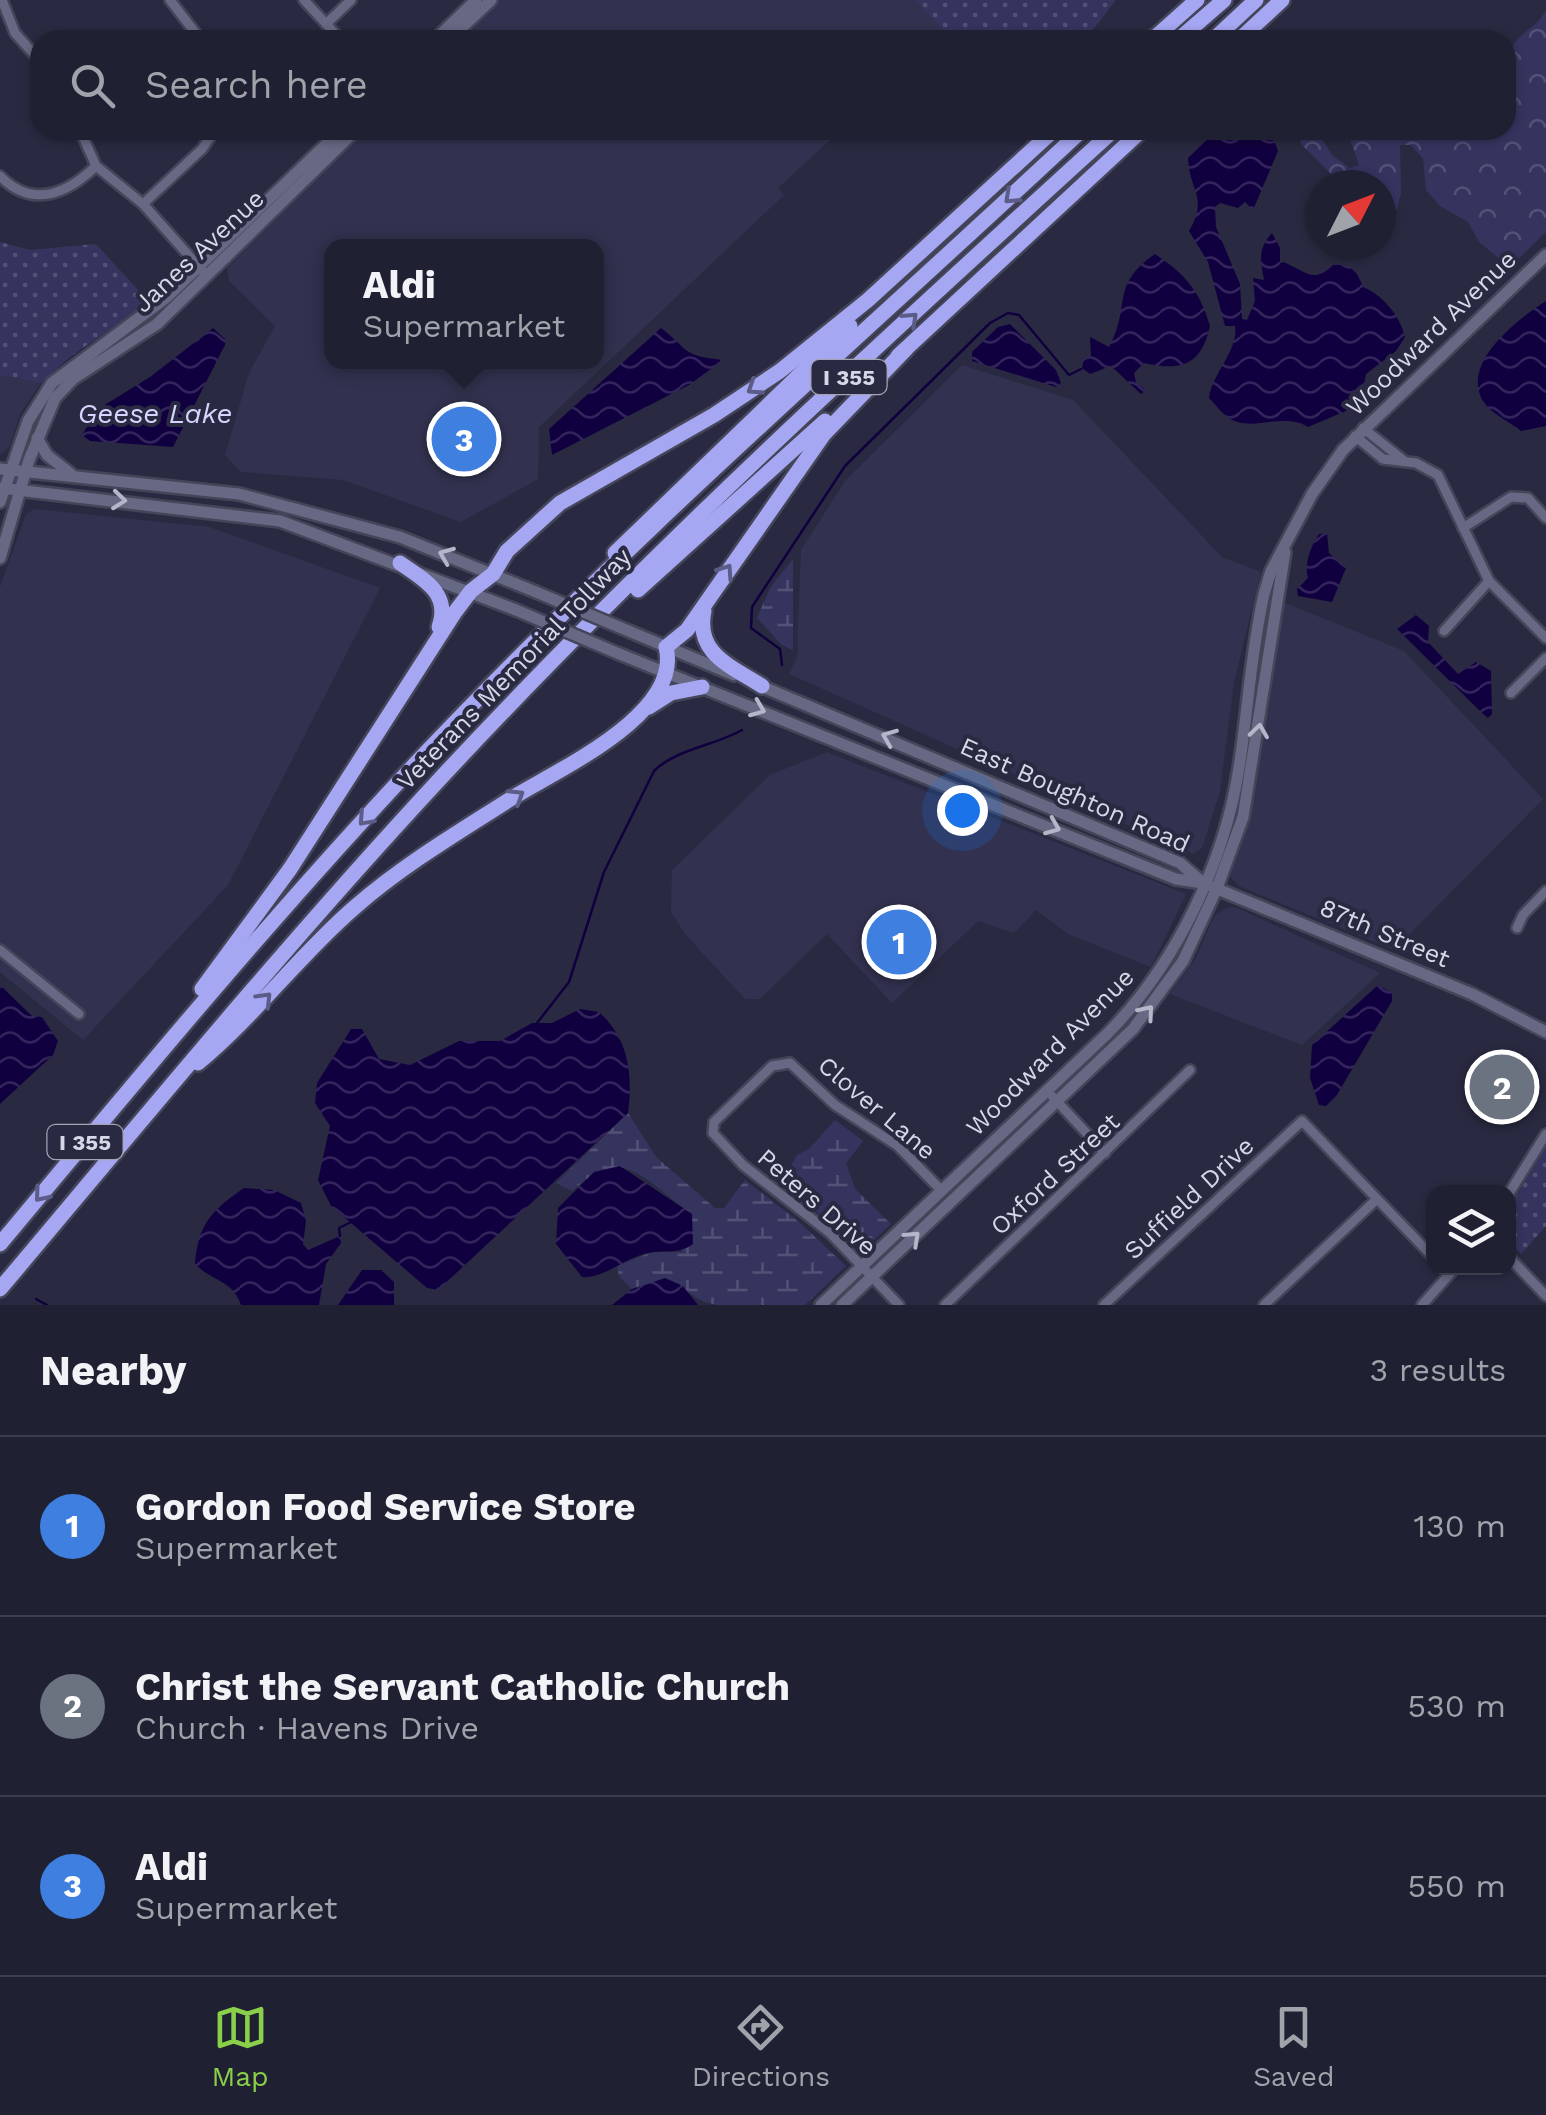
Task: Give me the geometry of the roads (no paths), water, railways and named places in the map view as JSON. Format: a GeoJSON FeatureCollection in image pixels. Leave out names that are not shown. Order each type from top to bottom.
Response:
{"type":"FeatureCollection","features":[{"type":"Feature","properties":{"kind":"highway"},"geometry":{"type":"LineString","coordinates":[[1163,30],[1196,0]]}},
{"type":"Feature","properties":{"kind":"highway"},"geometry":{"type":"LineString","coordinates":[[1190,30],[1224,0]]}},
{"type":"Feature","properties":{"kind":"highway"},"geometry":{"type":"LineString","coordinates":[[1223,30],[1256,0]]}},
{"type":"Feature","properties":{"kind":"highway"},"geometry":{"type":"LineString","coordinates":[[1250,30],[1282,0]]}},
{"type":"Feature","properties":{"kind":"highway"},"geometry":{"type":"LineString","coordinates":[[580,599],[597,571],[632,535],[1043,140]]}},
{"type":"Feature","properties":{"kind":"highway","name":"Veterans Memorial Tollway"},"geometry":{"type":"LineString","coordinates":[[0,1244],[171,1040],[420,760],[580,599],[1071,140]]}},
{"type":"Feature","properties":{"kind":"highway","name":"Veterans Memorial Tollway"},"geometry":{"type":"LineString","coordinates":[[0,1289],[360,866],[587,628],[1103,140]]}},
{"type":"Feature","properties":{"kind":"highway"},"geometry":{"type":"LineString","coordinates":[[587,628],[620,606],[1131,140]]}},
{"type":"Feature","properties":{"kind":"highway"},"geometry":{"type":"LineString","coordinates":[[171,1040],[202,988],[290,869],[433,645],[471,591],[494,574],[507,550],[560,503],[714,415],[780,371],[964,215]]}},
{"type":"Feature","properties":{"kind":"highway"},"geometry":{"type":"LineString","coordinates":[[637,715],[667,673],[666,647],[682,635],[824,434],[906,349]]}},
{"type":"Feature","properties":{"kind":"highway"},"geometry":{"type":"LineString","coordinates":[[400,563],[433,586],[442,602],[443,617],[433,645]]}},
{"type":"Feature","properties":{"kind":"highway"},"geometry":{"type":"LineString","coordinates":[[707,599],[700,630],[704,644],[716,658],[762,686]]}},
{"type":"Feature","properties":{"kind":"highway"},"geometry":{"type":"LineString","coordinates":[[168,1088],[221,1044],[354,908],[440,844],[596,749],[671,693],[702,687]]}},
{"type":"Feature","properties":{"kind":"main road"},"geometry":{"type":"LineString","coordinates":[[445,30],[476,0]]}},
{"type":"Feature","properties":{"kind":"main road"},"geometry":{"type":"LineString","coordinates":[[460,30],[491,0]]}},
{"type":"Feature","properties":{"kind":"main road","name":"Janes Avenue"},"geometry":{"type":"LineString","coordinates":[[0,558],[37,438],[55,398],[72,379],[157,324],[203,271],[331,140]]}},
{"type":"Feature","properties":{"kind":"main road","name":"Janes Avenue"},"geometry":{"type":"LineString","coordinates":[[0,502],[6,469],[33,409],[52,382],[203,271],[345,140]]}},
{"type":"Feature","properties":{"kind":"main road","name":"Woodward Avenue"},"geometry":{"type":"LineString","coordinates":[[842,1305],[942,1190],[1128,1013],[1152,984],[1178,941],[1224,829],[1238,770],[1264,594],[1271,570],[1312,494],[1359,432],[1546,255]]}},
{"type":"Feature","properties":{"kind":"main road"},"geometry":{"type":"LineString","coordinates":[[37,438],[47,455],[74,476]]}},
{"type":"Feature","properties":{"kind":"main road","name":"East Boughton Road"},"geometry":{"type":"LineString","coordinates":[[6,469],[239,494],[400,537],[978,775],[1180,864],[1203,883]]}},
{"type":"Feature","properties":{"kind":"main road","name":"East Boughton Road"},"geometry":{"type":"LineString","coordinates":[[2,488],[280,521],[471,591],[1176,879],[1203,883]]}},
{"type":"Feature","properties":{"kind":"main road","name":"Woodward Avenue"},"geometry":{"type":"LineString","coordinates":[[821,1305],[867,1272],[1057,1102],[1158,999],[1192,944],[1217,888],[1252,780],[1286,548]]}},
{"type":"Feature","properties":{"kind":"main road","name":"87th Street"},"geometry":{"type":"LineString","coordinates":[[1203,883],[1472,994],[1546,1032]]}},
{"type":"Feature","properties":{"kind":"street"},"geometry":{"type":"LineString","coordinates":[[170,0],[193,30]]}},
{"type":"Feature","properties":{"kind":"street"},"geometry":{"type":"LineString","coordinates":[[304,0],[332,30]]}},
{"type":"Feature","properties":{"kind":"street"},"geometry":{"type":"LineString","coordinates":[[326,24],[351,0]]}},
{"type":"Feature","properties":{"kind":"street"},"geometry":{"type":"LineString","coordinates":[[2,4],[16,33],[30,49]]}},
{"type":"Feature","properties":{"kind":"street"},"geometry":{"type":"LineString","coordinates":[[84,140],[96,166],[143,204],[203,271]]}},
{"type":"Feature","properties":{"kind":"street"},"geometry":{"type":"LineString","coordinates":[[143,204],[208,140]]}},
{"type":"Feature","properties":{"kind":"street"},"geometry":{"type":"LineString","coordinates":[[0,176],[15,190],[45,196],[72,188],[96,166]]}},
{"type":"Feature","properties":{"kind":"street"},"geometry":{"type":"LineString","coordinates":[[1359,432],[1383,459],[1424,466],[1444,482],[1489,582],[1546,638]]}},
{"type":"Feature","properties":{"kind":"street"},"geometry":{"type":"LineString","coordinates":[[1462,528],[1511,497],[1528,498],[1546,518]]}},
{"type":"Feature","properties":{"kind":"street"},"geometry":{"type":"LineString","coordinates":[[1444,631],[1489,582]]}},
{"type":"Feature","properties":{"kind":"street"},"geometry":{"type":"LineString","coordinates":[[1511,692],[1546,658]]}},
{"type":"Feature","properties":{"kind":"street"},"geometry":{"type":"LineString","coordinates":[[1516,928],[1546,891]]}},
{"type":"Feature","properties":{"kind":"street"},"geometry":{"type":"LineString","coordinates":[[0,950],[78,1014]]}},
{"type":"Feature","properties":{"kind":"street","name":"Peters Drive"},"geometry":{"type":"LineString","coordinates":[[784,1061],[772,1066],[713,1128],[717,1140],[818,1222],[898,1305]]}},
{"type":"Feature","properties":{"kind":"street","name":"Clover Lane"},"geometry":{"type":"LineString","coordinates":[[784,1061],[797,1067],[834,1106],[898,1146],[942,1190]]}},
{"type":"Feature","properties":{"kind":"street","name":"Oxford Street"},"geometry":{"type":"LineString","coordinates":[[945,1305],[1190,1070]]}},
{"type":"Feature","properties":{"kind":"street"},"geometry":{"type":"LineString","coordinates":[[1047,1091],[1106,1153]]}},
{"type":"Feature","properties":{"kind":"street","name":"Suffield Drive"},"geometry":{"type":"LineString","coordinates":[[1104,1305],[1302,1121],[1376,1199]]}},
{"type":"Feature","properties":{"kind":"street"},"geometry":{"type":"LineString","coordinates":[[1515,1185],[1546,1134]]}},
{"type":"Feature","properties":{"kind":"street"},"geometry":{"type":"LineString","coordinates":[[1264,1305],[1376,1199],[1426,1250]]}},
{"type":"Feature","properties":{"kind":"street"},"geometry":{"type":"LineString","coordinates":[[1516,1264],[1546,1295]]}},
{"type":"Feature","properties":{"kind":"street"},"geometry":{"type":"LineString","coordinates":[[1422,1305],[1445,1275]]}},
{"type":"Feature","properties":{"kind":"water"},"geometry":{"type":"Polygon","coordinates":[[[1207,140],[1274,140],[1278,151],[1253,210],[1245,202],[1238,208],[1220,203],[1215,207],[1216,227],[1240,284],[1242,319],[1247,320],[1255,301],[1253,278],[1264,280],[1261,255],[1272,233],[1280,248],[1280,261],[1314,275],[1333,265],[1353,270],[1363,287],[1390,307],[1405,337],[1396,351],[1366,374],[1360,405],[1308,427],[1288,421],[1236,422],[1209,398],[1233,344],[1235,326],[1225,326],[1208,262],[1189,231],[1198,202],[1188,158],[1207,140]]]}},
{"type":"Feature","properties":{"kind":"water"},"geometry":{"type":"Polygon","coordinates":[[[1155,254],[1190,284],[1210,326],[1201,350],[1187,363],[1144,363],[1134,373],[1136,383],[1146,390],[1141,394],[1111,366],[1090,374],[1082,368],[1084,359],[1091,357],[1090,337],[1109,347],[1126,286],[1155,254]]]}},
{"type":"Feature","properties":{"kind":"water"},"geometry":{"type":"Polygon","coordinates":[[[1546,301],[1546,426],[1521,431],[1486,406],[1478,387],[1479,372],[1495,344],[1546,301]]]}},
{"type":"Feature","properties":{"kind":"water"},"geometry":{"type":"Polygon","coordinates":[[[1010,324],[1056,370],[1061,383],[1056,387],[972,361],[972,352],[998,327],[1010,324]]]}},
{"type":"Feature","properties":{"kind":"water","name":"Geese Lake"},"geometry":{"type":"Polygon","coordinates":[[[213,328],[226,340],[225,345],[173,447],[90,441],[82,435],[98,409],[150,377],[213,328]]]}},
{"type":"Feature","properties":{"kind":"water"},"geometry":{"type":"Polygon","coordinates":[[[661,328],[692,354],[723,360],[689,385],[552,455],[549,429],[661,328]]]}},
{"type":"Feature","properties":{"kind":"water"},"geometry":{"type":"Polygon","coordinates":[[[1327,533],[1329,553],[1346,568],[1332,602],[1298,596],[1297,589],[1308,578],[1313,544],[1319,534],[1327,533]]]}},
{"type":"Feature","properties":{"kind":"water"},"geometry":{"type":"Polygon","coordinates":[[[1416,615],[1429,626],[1428,642],[1458,674],[1476,662],[1491,671],[1492,714],[1488,718],[1397,629],[1416,615]]]}},
{"type":"Feature","properties":{"kind":"water"},"geometry":{"type":"Polygon","coordinates":[[[0,985],[32,1016],[42,1017],[58,1041],[53,1055],[0,1104],[0,985]]]}},
{"type":"Feature","properties":{"kind":"water"},"geometry":{"type":"Polygon","coordinates":[[[1378,985],[1392,993],[1392,1001],[1337,1095],[1326,1106],[1319,1105],[1310,1078],[1312,1045],[1378,985]]]}},
{"type":"Feature","properties":{"kind":"water"},"geometry":{"type":"Polygon","coordinates":[[[580,1009],[599,1012],[623,1046],[629,1071],[628,1113],[438,1290],[427,1288],[331,1206],[318,1180],[330,1126],[315,1103],[317,1083],[351,1029],[362,1029],[379,1059],[410,1065],[459,1041],[500,1041],[532,1023],[552,1023],[580,1009]]]}},
{"type":"Feature","properties":{"kind":"water"},"geometry":{"type":"Polygon","coordinates":[[[620,1166],[692,1214],[693,1244],[681,1250],[641,1255],[604,1272],[582,1277],[556,1244],[558,1208],[594,1172],[620,1166]]]}},
{"type":"Feature","properties":{"kind":"water"},"geometry":{"type":"Polygon","coordinates":[[[244,1188],[274,1190],[301,1203],[306,1221],[303,1244],[308,1250],[340,1236],[341,1243],[326,1264],[319,1305],[241,1305],[233,1290],[195,1264],[203,1228],[223,1204],[244,1188]]]}},
{"type":"Feature","properties":{"kind":"water"},"geometry":{"type":"Polygon","coordinates":[[[362,1270],[381,1270],[394,1282],[394,1305],[338,1305],[362,1270]]]}},
{"type":"Feature","properties":{"kind":"water"},"geometry":{"type":"Polygon","coordinates":[[[665,1278],[683,1286],[698,1305],[612,1305],[632,1289],[665,1278]]]}},
{"type":"Feature","properties":{"kind":"waterway"},"geometry":{"type":"LineString","coordinates":[[782,665],[780,649],[751,628],[752,607],[845,466],[990,323],[1008,313],[1019,315],[1069,375],[1081,369]]}},
{"type":"Feature","properties":{"kind":"waterway"},"geometry":{"type":"LineString","coordinates":[[537,1023],[569,982],[604,872],[654,771],[673,758],[742,730]]}},
{"type":"Feature","properties":{"kind":"waterway"},"geometry":{"type":"LineString","coordinates":[[340,1236],[339,1228],[351,1222]]}},
{"type":"Feature","properties":{"kind":"waterway"},"geometry":{"type":"LineString","coordinates":[[36,1299],[47,1305]]}},
{"type":"Feature","properties":{"kind":"place","name":"Aldi"},"geometry":{"type":"Point","coordinates":[464,439]}},
{"type":"Feature","properties":{"kind":"place","name":"Gordon Food Service Store"},"geometry":{"type":"Point","coordinates":[899,942]}},
{"type":"Feature","properties":{"kind":"place","name":"Christ the Servant Catholic Church"},"geometry":{"type":"Point","coordinates":[1502,1087]}}]}
